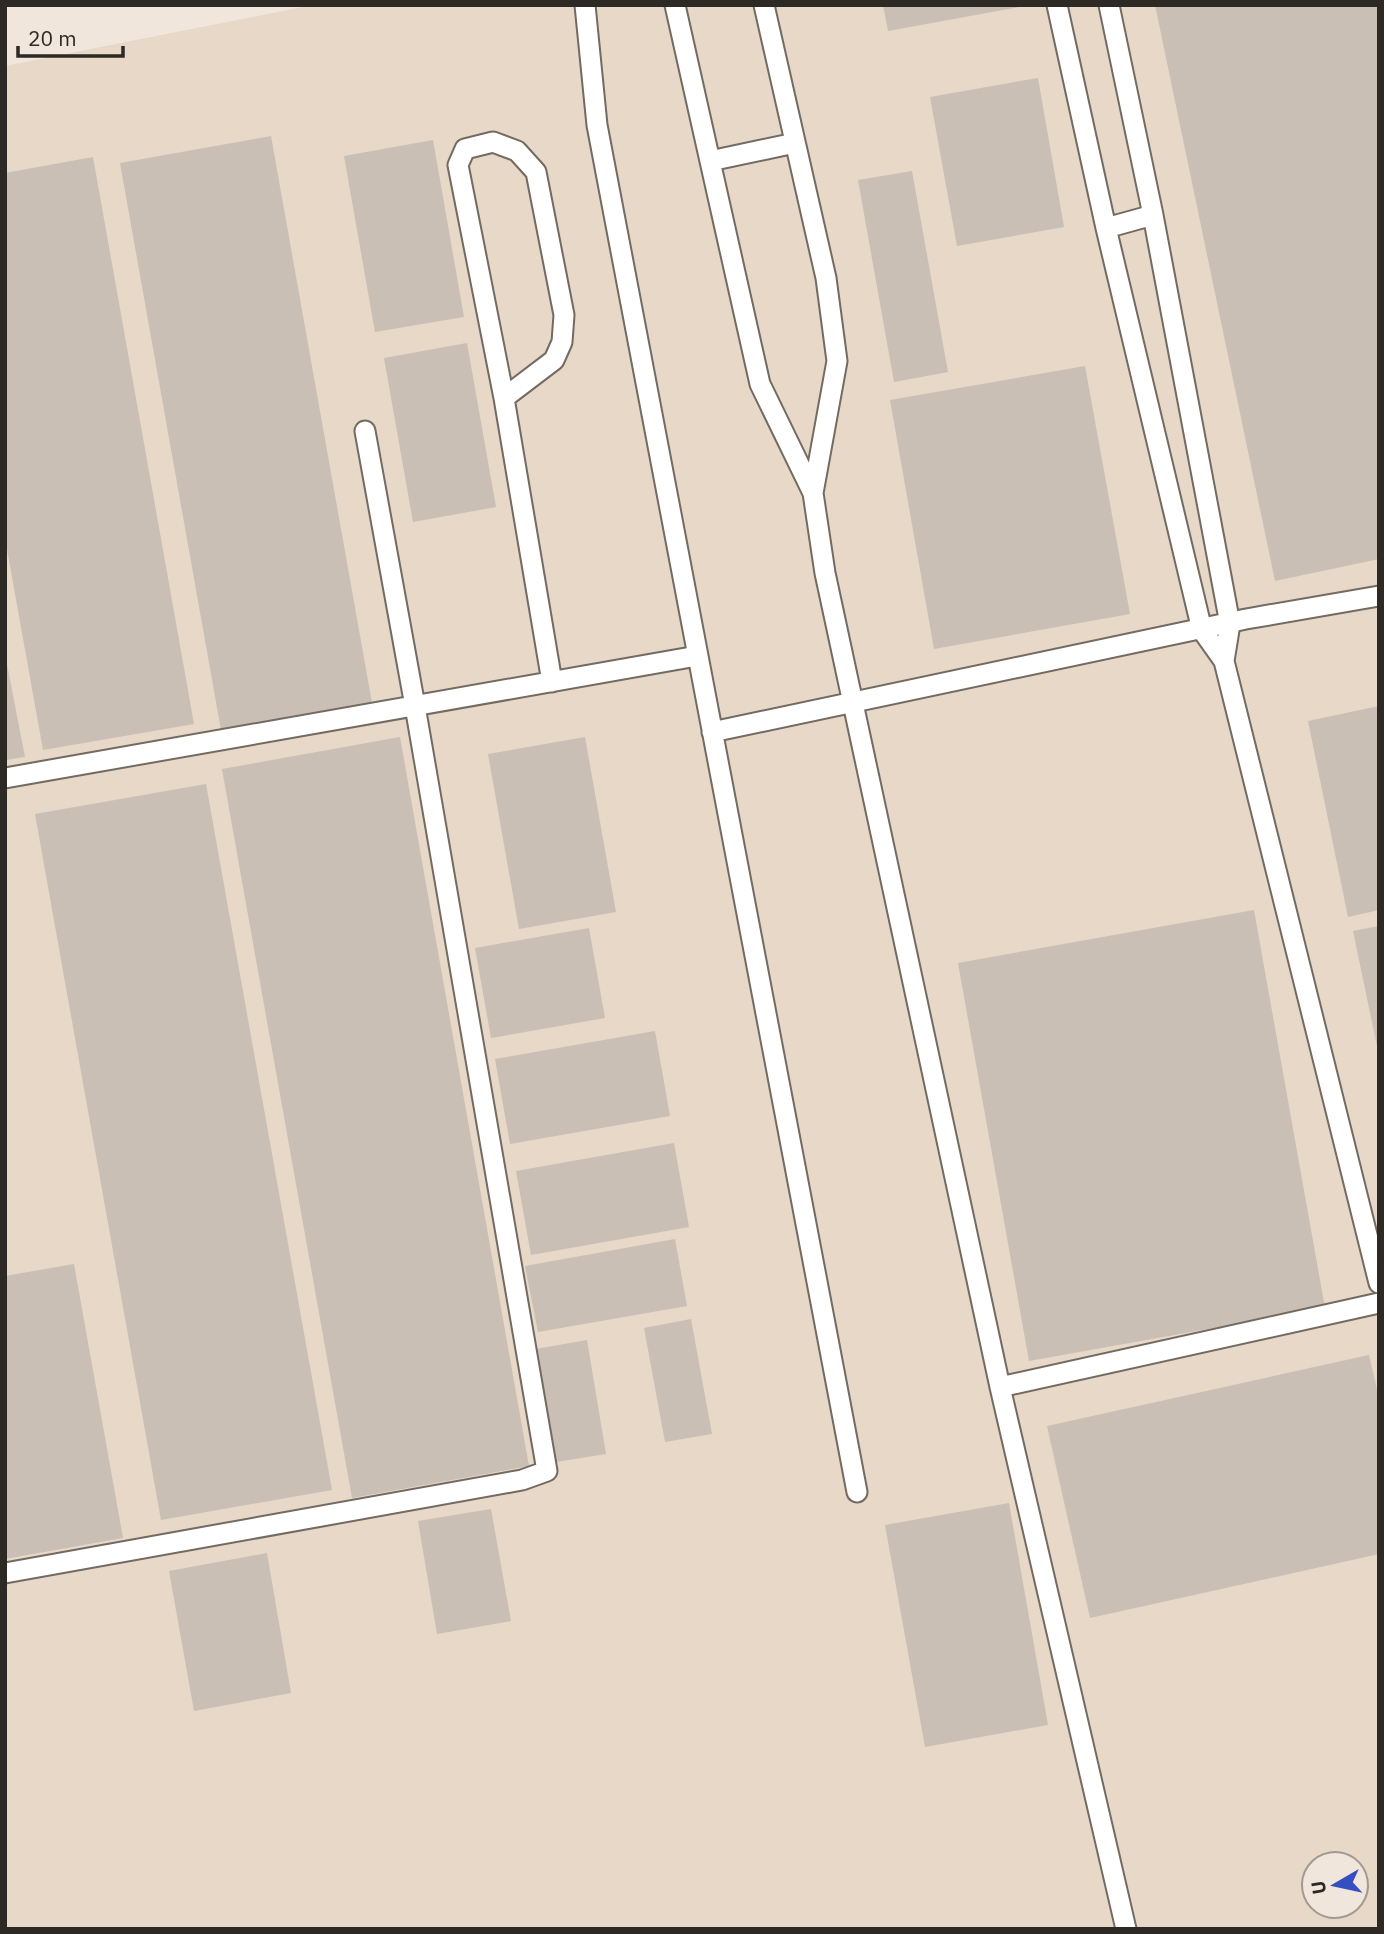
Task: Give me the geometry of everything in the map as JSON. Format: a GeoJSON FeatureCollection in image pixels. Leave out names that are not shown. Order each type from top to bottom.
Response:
{"type":"FeatureCollection","features":[{"type":"Feature","properties":{"kind":"lane"},"geometry":{"type":"LineString","coordinates":[[585,5],[597,125],[857,1492]]}},
{"type":"Feature","properties":{"kind":"lane"},"geometry":{"type":"LineString","coordinates":[[676,5],[760,384],[813,493],[825,573],[1000,1387],[1126,1929]]}},
{"type":"Feature","properties":{"kind":"lane"},"geometry":{"type":"LineString","coordinates":[[764,5],[827,278],[837,361],[813,493]]}},
{"type":"Feature","properties":{"kind":"lane"},"geometry":{"type":"LineString","coordinates":[[1057,5],[1106,228],[1202,630],[1224,661],[1379,1283]]}},
{"type":"Feature","properties":{"kind":"lane"},"geometry":{"type":"LineString","coordinates":[[1110,5],[1153,215],[1230,624],[1224,661]]}},
{"type":"Feature","properties":{"kind":"lane"},"geometry":{"type":"LineString","coordinates":[[504,398],[554,360],[562,342],[564,316],[536,172],[517,151],[493,142],[465,149],[458,165],[504,398],[552,682]]}},
{"type":"Feature","properties":{"kind":"lane"},"geometry":{"type":"LineString","coordinates":[[710,161],[795,143]]}},
{"type":"Feature","properties":{"kind":"lane"},"geometry":{"type":"LineString","coordinates":[[1106,228],[1153,215]]}},
{"type":"Feature","properties":{"kind":"lane"},"geometry":{"type":"LineString","coordinates":[[5,1573],[522,1480],[547,1471],[365,432]]}},
{"type":"Feature","properties":{"kind":"lane"},"geometry":{"type":"LineString","coordinates":[[712,732],[777,720],[853,700],[1379,596]]}},
{"type":"Feature","properties":{"kind":"lane"},"geometry":{"type":"LineString","coordinates":[[5,778],[698,656]]}},
{"type":"Feature","properties":{"kind":"lane"},"geometry":{"type":"LineString","coordinates":[[1000,1387],[1379,1303]]}},
{"type":"Feature","properties":{"kind":"shaded area"},"geometry":{"type":"Polygon","coordinates":[[[313,5],[1379,5],[1379,1929],[5,1929],[5,66],[313,5]]]}},
{"type":"Feature","properties":{"kind":"building"},"geometry":{"type":"Polygon","coordinates":[[[883,5],[1018,5],[1019,7],[888,31],[883,5]]]}},
{"type":"Feature","properties":{"kind":"building"},"geometry":{"type":"Polygon","coordinates":[[[1155,5],[1379,5],[1379,559],[1275,581],[1155,5]]]}},
{"type":"Feature","properties":{"kind":"building"},"geometry":{"type":"Polygon","coordinates":[[[1038,78],[1064,227],[957,246],[930,97],[1038,78]]]}},
{"type":"Feature","properties":{"kind":"building"},"geometry":{"type":"Polygon","coordinates":[[[271,136],[372,703],[221,730],[120,163],[271,136]]]}},
{"type":"Feature","properties":{"kind":"building"},"geometry":{"type":"Polygon","coordinates":[[[433,140],[464,317],[375,332],[344,156],[433,140]]]}},
{"type":"Feature","properties":{"kind":"building"},"geometry":{"type":"Polygon","coordinates":[[[93,157],[194,724],[43,750],[5,538],[5,173],[93,157]]]}},
{"type":"Feature","properties":{"kind":"building"},"geometry":{"type":"Polygon","coordinates":[[[912,171],[948,372],[894,382],[858,180],[912,171]]]}},
{"type":"Feature","properties":{"kind":"building"},"geometry":{"type":"Polygon","coordinates":[[[467,343],[496,507],[413,522],[384,358],[467,343]]]}},
{"type":"Feature","properties":{"kind":"building"},"geometry":{"type":"Polygon","coordinates":[[[1085,366],[1130,614],[934,649],[890,400],[1085,366]]]}},
{"type":"Feature","properties":{"kind":"building"},"geometry":{"type":"Polygon","coordinates":[[[5,654],[25,757],[5,760],[5,654]]]}},
{"type":"Feature","properties":{"kind":"building"},"geometry":{"type":"Polygon","coordinates":[[[1379,706],[1379,910],[1348,917],[1308,721],[1379,706]]]}},
{"type":"Feature","properties":{"kind":"building"},"geometry":{"type":"Polygon","coordinates":[[[400,737],[529,1466],[352,1498],[222,769],[400,737]]]}},
{"type":"Feature","properties":{"kind":"building"},"geometry":{"type":"Polygon","coordinates":[[[585,737],[616,912],[519,929],[488,754],[585,737]]]}},
{"type":"Feature","properties":{"kind":"building"},"geometry":{"type":"Polygon","coordinates":[[[206,784],[332,1490],[161,1520],[35,814],[206,784]]]}},
{"type":"Feature","properties":{"kind":"building"},"geometry":{"type":"Polygon","coordinates":[[[1254,910],[1325,1308],[1029,1361],[958,963],[1254,910]]]}},
{"type":"Feature","properties":{"kind":"building"},"geometry":{"type":"Polygon","coordinates":[[[1379,926],[1379,1050],[1378,1051],[1353,931],[1379,926]]]}},
{"type":"Feature","properties":{"kind":"building"},"geometry":{"type":"Polygon","coordinates":[[[589,928],[605,1018],[491,1038],[475,948],[589,928]]]}},
{"type":"Feature","properties":{"kind":"building"},"geometry":{"type":"Polygon","coordinates":[[[655,1031],[670,1116],[510,1144],[495,1059],[655,1031]]]}},
{"type":"Feature","properties":{"kind":"building"},"geometry":{"type":"Polygon","coordinates":[[[674,1143],[689,1227],[531,1255],[516,1171],[674,1143]]]}},
{"type":"Feature","properties":{"kind":"building"},"geometry":{"type":"Polygon","coordinates":[[[675,1239],[687,1306],[538,1332],[525,1266],[675,1239]]]}},
{"type":"Feature","properties":{"kind":"building"},"geometry":{"type":"Polygon","coordinates":[[[74,1264],[123,1538],[5,1559],[5,1276],[74,1264]]]}},
{"type":"Feature","properties":{"kind":"building"},"geometry":{"type":"Polygon","coordinates":[[[691,1319],[712,1434],[665,1442],[644,1328],[691,1319]]]}},
{"type":"Feature","properties":{"kind":"building"},"geometry":{"type":"Polygon","coordinates":[[[587,1340],[606,1454],[556,1462],[536,1349],[587,1340]]]}},
{"type":"Feature","properties":{"kind":"building"},"geometry":{"type":"Polygon","coordinates":[[[1369,1355],[1379,1398],[1379,1554],[1090,1618],[1047,1426],[1369,1355]]]}},
{"type":"Feature","properties":{"kind":"building"},"geometry":{"type":"Polygon","coordinates":[[[1009,1503],[1048,1725],[925,1747],[885,1525],[1009,1503]]]}},
{"type":"Feature","properties":{"kind":"building"},"geometry":{"type":"Polygon","coordinates":[[[491,1509],[511,1621],[437,1634],[418,1521],[491,1509]]]}},
{"type":"Feature","properties":{"kind":"building"},"geometry":{"type":"Polygon","coordinates":[[[267,1553],[291,1693],[194,1711],[169,1571],[267,1553]]]}}]}
